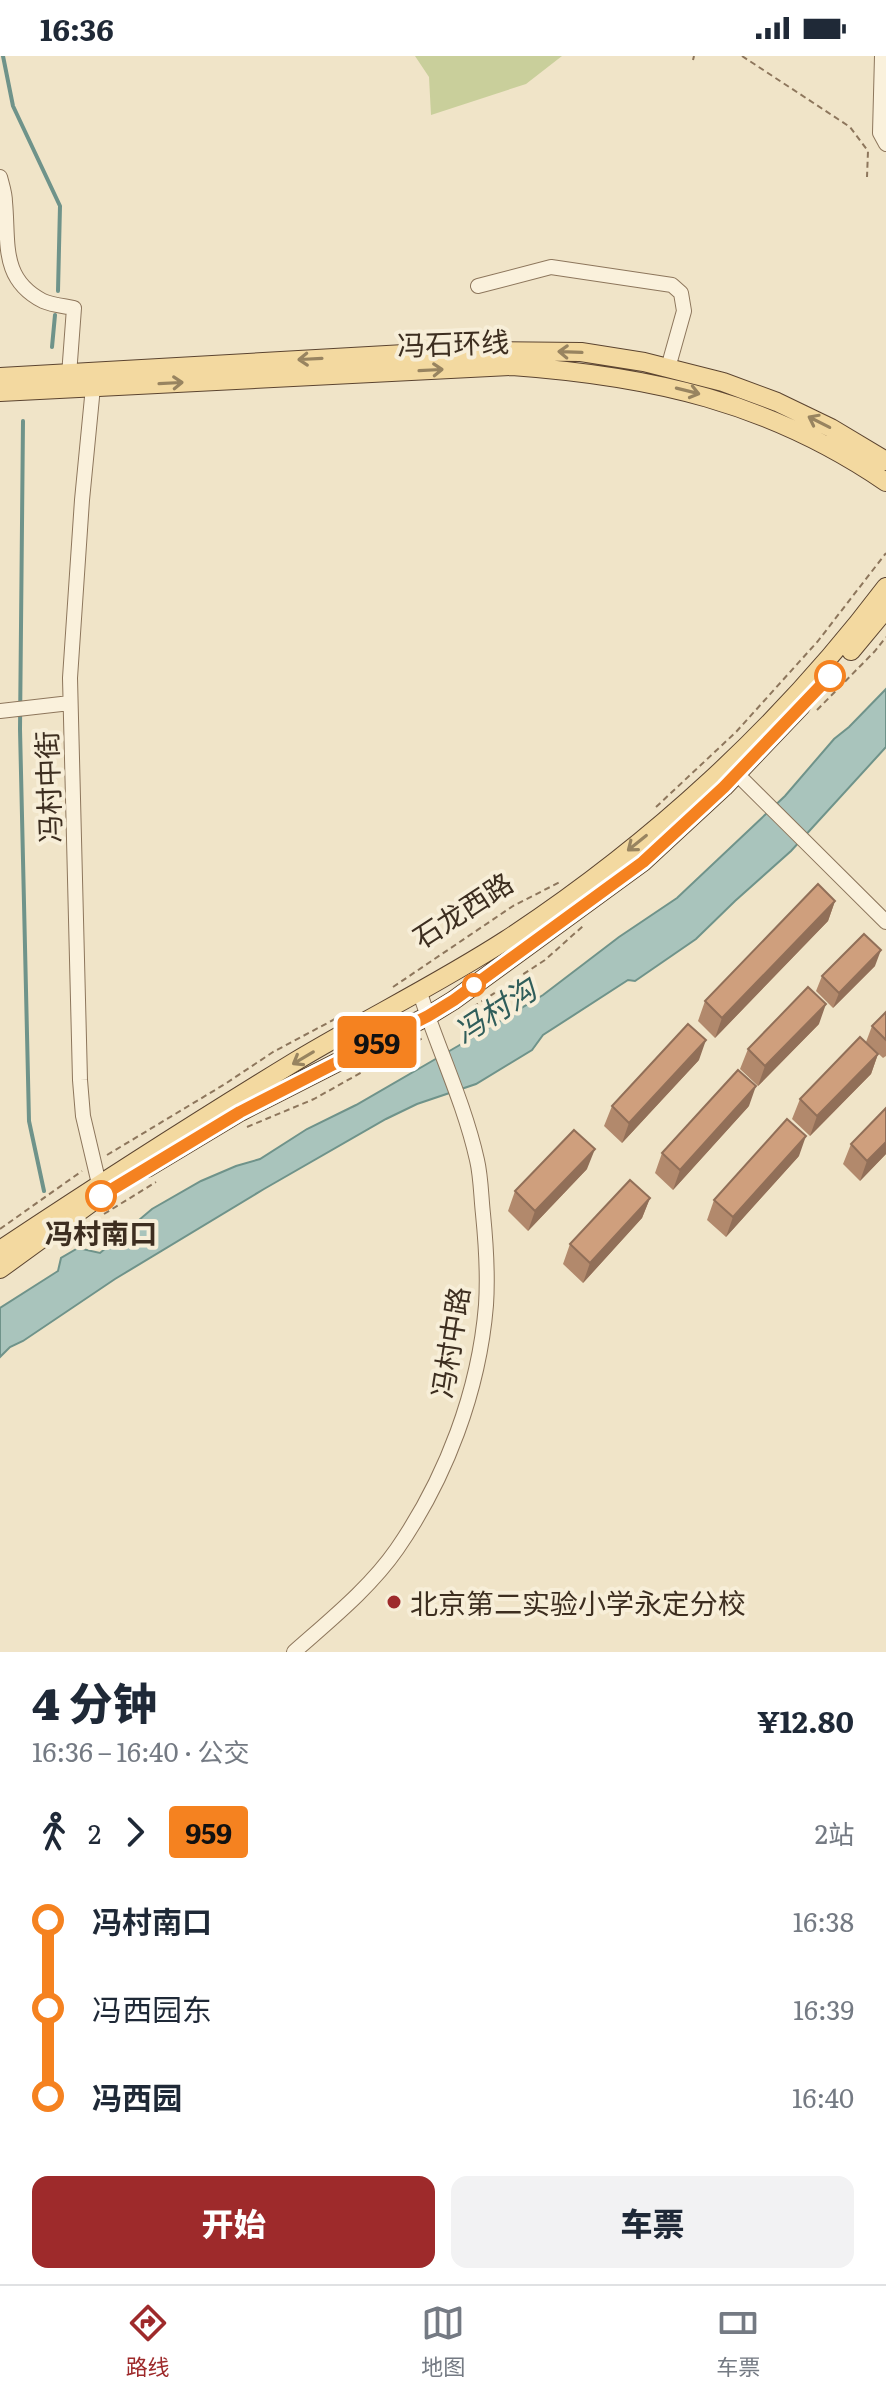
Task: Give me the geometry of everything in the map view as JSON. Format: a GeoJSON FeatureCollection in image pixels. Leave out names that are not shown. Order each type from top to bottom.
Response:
{"type":"FeatureCollection","features":[{"type":"Feature","properties":{"kind":"main road","name":"冯石环线"},"geometry":{"type":"LineString","coordinates":[[0,377],[483,351],[581,352],[613,356],[723,382],[777,402],[831,428],[886,461]]}},
{"type":"Feature","properties":{"kind":"main road","name":"冯石环线"},"geometry":{"type":"LineString","coordinates":[[0,392],[512,366],[566,370],[664,385],[741,408],[805,435],[886,482]]}},
{"type":"Feature","properties":{"kind":"main road","name":"石龙西路"},"geometry":{"type":"LineString","coordinates":[[0,1250],[99,1184],[299,1060],[420,993],[578,890],[733,769],[886,587]]}},
{"type":"Feature","properties":{"kind":"main road","name":"石龙西路"},"geometry":{"type":"LineString","coordinates":[[0,1269],[101,1196],[240,1112],[454,1000],[643,862],[733,769],[831,675],[886,609]]}},
{"type":"Feature","properties":{"kind":"street"},"geometry":{"type":"LineString","coordinates":[[882,56],[880,133],[886,144]]}},
{"type":"Feature","properties":{"kind":"street"},"geometry":{"type":"LineString","coordinates":[[0,177],[5,199],[6,257],[19,281],[45,302],[74,308],[69,375]]}},
{"type":"Feature","properties":{"kind":"street"},"geometry":{"type":"LineString","coordinates":[[478,286],[551,267],[672,285],[681,293],[684,311],[668,368]]}},
{"type":"Feature","properties":{"kind":"street","name":"冯村中街"},"geometry":{"type":"LineString","coordinates":[[93,387],[82,500],[70,703],[80,1080],[83,1116],[99,1184]]}},
{"type":"Feature","properties":{"kind":"street"},"geometry":{"type":"LineString","coordinates":[[2,710],[70,703]]}},
{"type":"Feature","properties":{"kind":"street"},"geometry":{"type":"LineString","coordinates":[[733,769],[886,922]]}},
{"type":"Feature","properties":{"kind":"street","name":"冯村中路"},"geometry":{"type":"LineString","coordinates":[[294,1652],[375,1577],[396,1550],[435,1483],[458,1430],[469,1400],[480,1350],[486,1305],[486,1246],[478,1162],[460,1098],[420,993]]}},
{"type":"Feature","properties":{"kind":"path"},"geometry":{"type":"LineString","coordinates":[[742,56],[850,127],[868,151],[867,177]]}},
{"type":"Feature","properties":{"kind":"path"},"geometry":{"type":"LineString","coordinates":[[657,806],[736,732],[818,641],[886,553]]}},
{"type":"Feature","properties":{"kind":"path","name":"石龙西路"},"geometry":{"type":"LineString","coordinates":[[386,992],[513,906],[563,881]]}},
{"type":"Feature","properties":{"kind":"path"},"geometry":{"type":"LineString","coordinates":[[0,1229],[94,1163],[273,1052],[346,1014]]}},
{"type":"Feature","properties":{"kind":"green space"},"geometry":{"type":"Polygon","coordinates":[[[415,56],[562,56],[526,84],[431,115],[429,77],[415,56]]]}},
{"type":"Feature","properties":{"kind":"water"},"geometry":{"type":"Polygon","coordinates":[[[886,689],[886,747],[791,851],[696,939],[635,981],[628,980],[543,1035],[532,1050],[476,1084],[417,1104],[386,1119],[115,1279],[10,1347],[0,1357],[0,1308],[58,1271],[61,1258],[78,1248],[100,1253],[152,1209],[201,1181],[260,1159],[543,995],[619,937],[677,898],[785,796],[834,739],[886,689]]]}},
{"type":"Feature","properties":{"kind":"building"},"geometry":{"type":"Polygon","coordinates":[[[818,884],[835,901],[722,1018],[705,1001],[818,884]]]}},
{"type":"Feature","properties":{"kind":"building"},"geometry":{"type":"Polygon","coordinates":[[[864,934],[881,950],[839,993],[822,976],[864,934]]]}},
{"type":"Feature","properties":{"kind":"building"},"geometry":{"type":"Polygon","coordinates":[[[808,987],[826,1004],[765,1066],[748,1049],[808,987]]]}},
{"type":"Feature","properties":{"kind":"building"},"geometry":{"type":"Polygon","coordinates":[[[886,1012],[886,1040],[872,1026],[886,1012]]]}},
{"type":"Feature","properties":{"kind":"building"},"geometry":{"type":"Polygon","coordinates":[[[688,1024],[706,1040],[629,1123],[612,1106],[688,1024]]]}},
{"type":"Feature","properties":{"kind":"building"},"geometry":{"type":"Polygon","coordinates":[[[860,1037],[878,1054],[817,1116],[800,1099],[860,1037]]]}},
{"type":"Feature","properties":{"kind":"building"},"geometry":{"type":"Polygon","coordinates":[[[738,1070],[756,1086],[680,1170],[662,1153],[738,1070]]]}},
{"type":"Feature","properties":{"kind":"building"},"geometry":{"type":"Polygon","coordinates":[[[886,1108],[886,1142],[867,1161],[851,1144],[886,1108]]]}},
{"type":"Feature","properties":{"kind":"building"},"geometry":{"type":"Polygon","coordinates":[[[787,1119],[806,1136],[733,1217],[714,1200],[787,1119]]]}},
{"type":"Feature","properties":{"kind":"building"},"geometry":{"type":"Polygon","coordinates":[[[574,1130],[595,1149],[535,1211],[515,1191],[574,1130]]]}},
{"type":"Feature","properties":{"kind":"building"},"geometry":{"type":"Polygon","coordinates":[[[630,1180],[650,1198],[590,1263],[570,1244],[630,1180]]]}},
{"type":"Feature","properties":{"kind":"waterway"},"geometry":{"type":"LineString","coordinates":[[3,56],[13,106],[60,206],[58,291]]}},
{"type":"Feature","properties":{"kind":"waterway"},"geometry":{"type":"LineString","coordinates":[[52,347],[55,315]]}},
{"type":"Feature","properties":{"kind":"waterway"},"geometry":{"type":"LineString","coordinates":[[23,421],[20,729],[29,1121],[44,1191]]}},
{"type":"Feature","properties":{"kind":"bus line","name":"959"},"geometry":{"type":"LineString","coordinates":[[101,1196],[240,1112],[454,1000],[643,862],[724,787],[830,676]]}},
{"type":"Feature","properties":{"kind":"place","name":"冯村南口"},"geometry":{"type":"Point","coordinates":[101,1196]}},
{"type":"Feature","properties":{"kind":"place","name":"北京第二实验小学永定分校"},"geometry":{"type":"Point","coordinates":[394,1602]}},
{"type":"Feature","properties":{"kind":"water label","name":"冯村沟"},"geometry":{"type":"Point","coordinates":[494,1009]}}]}
